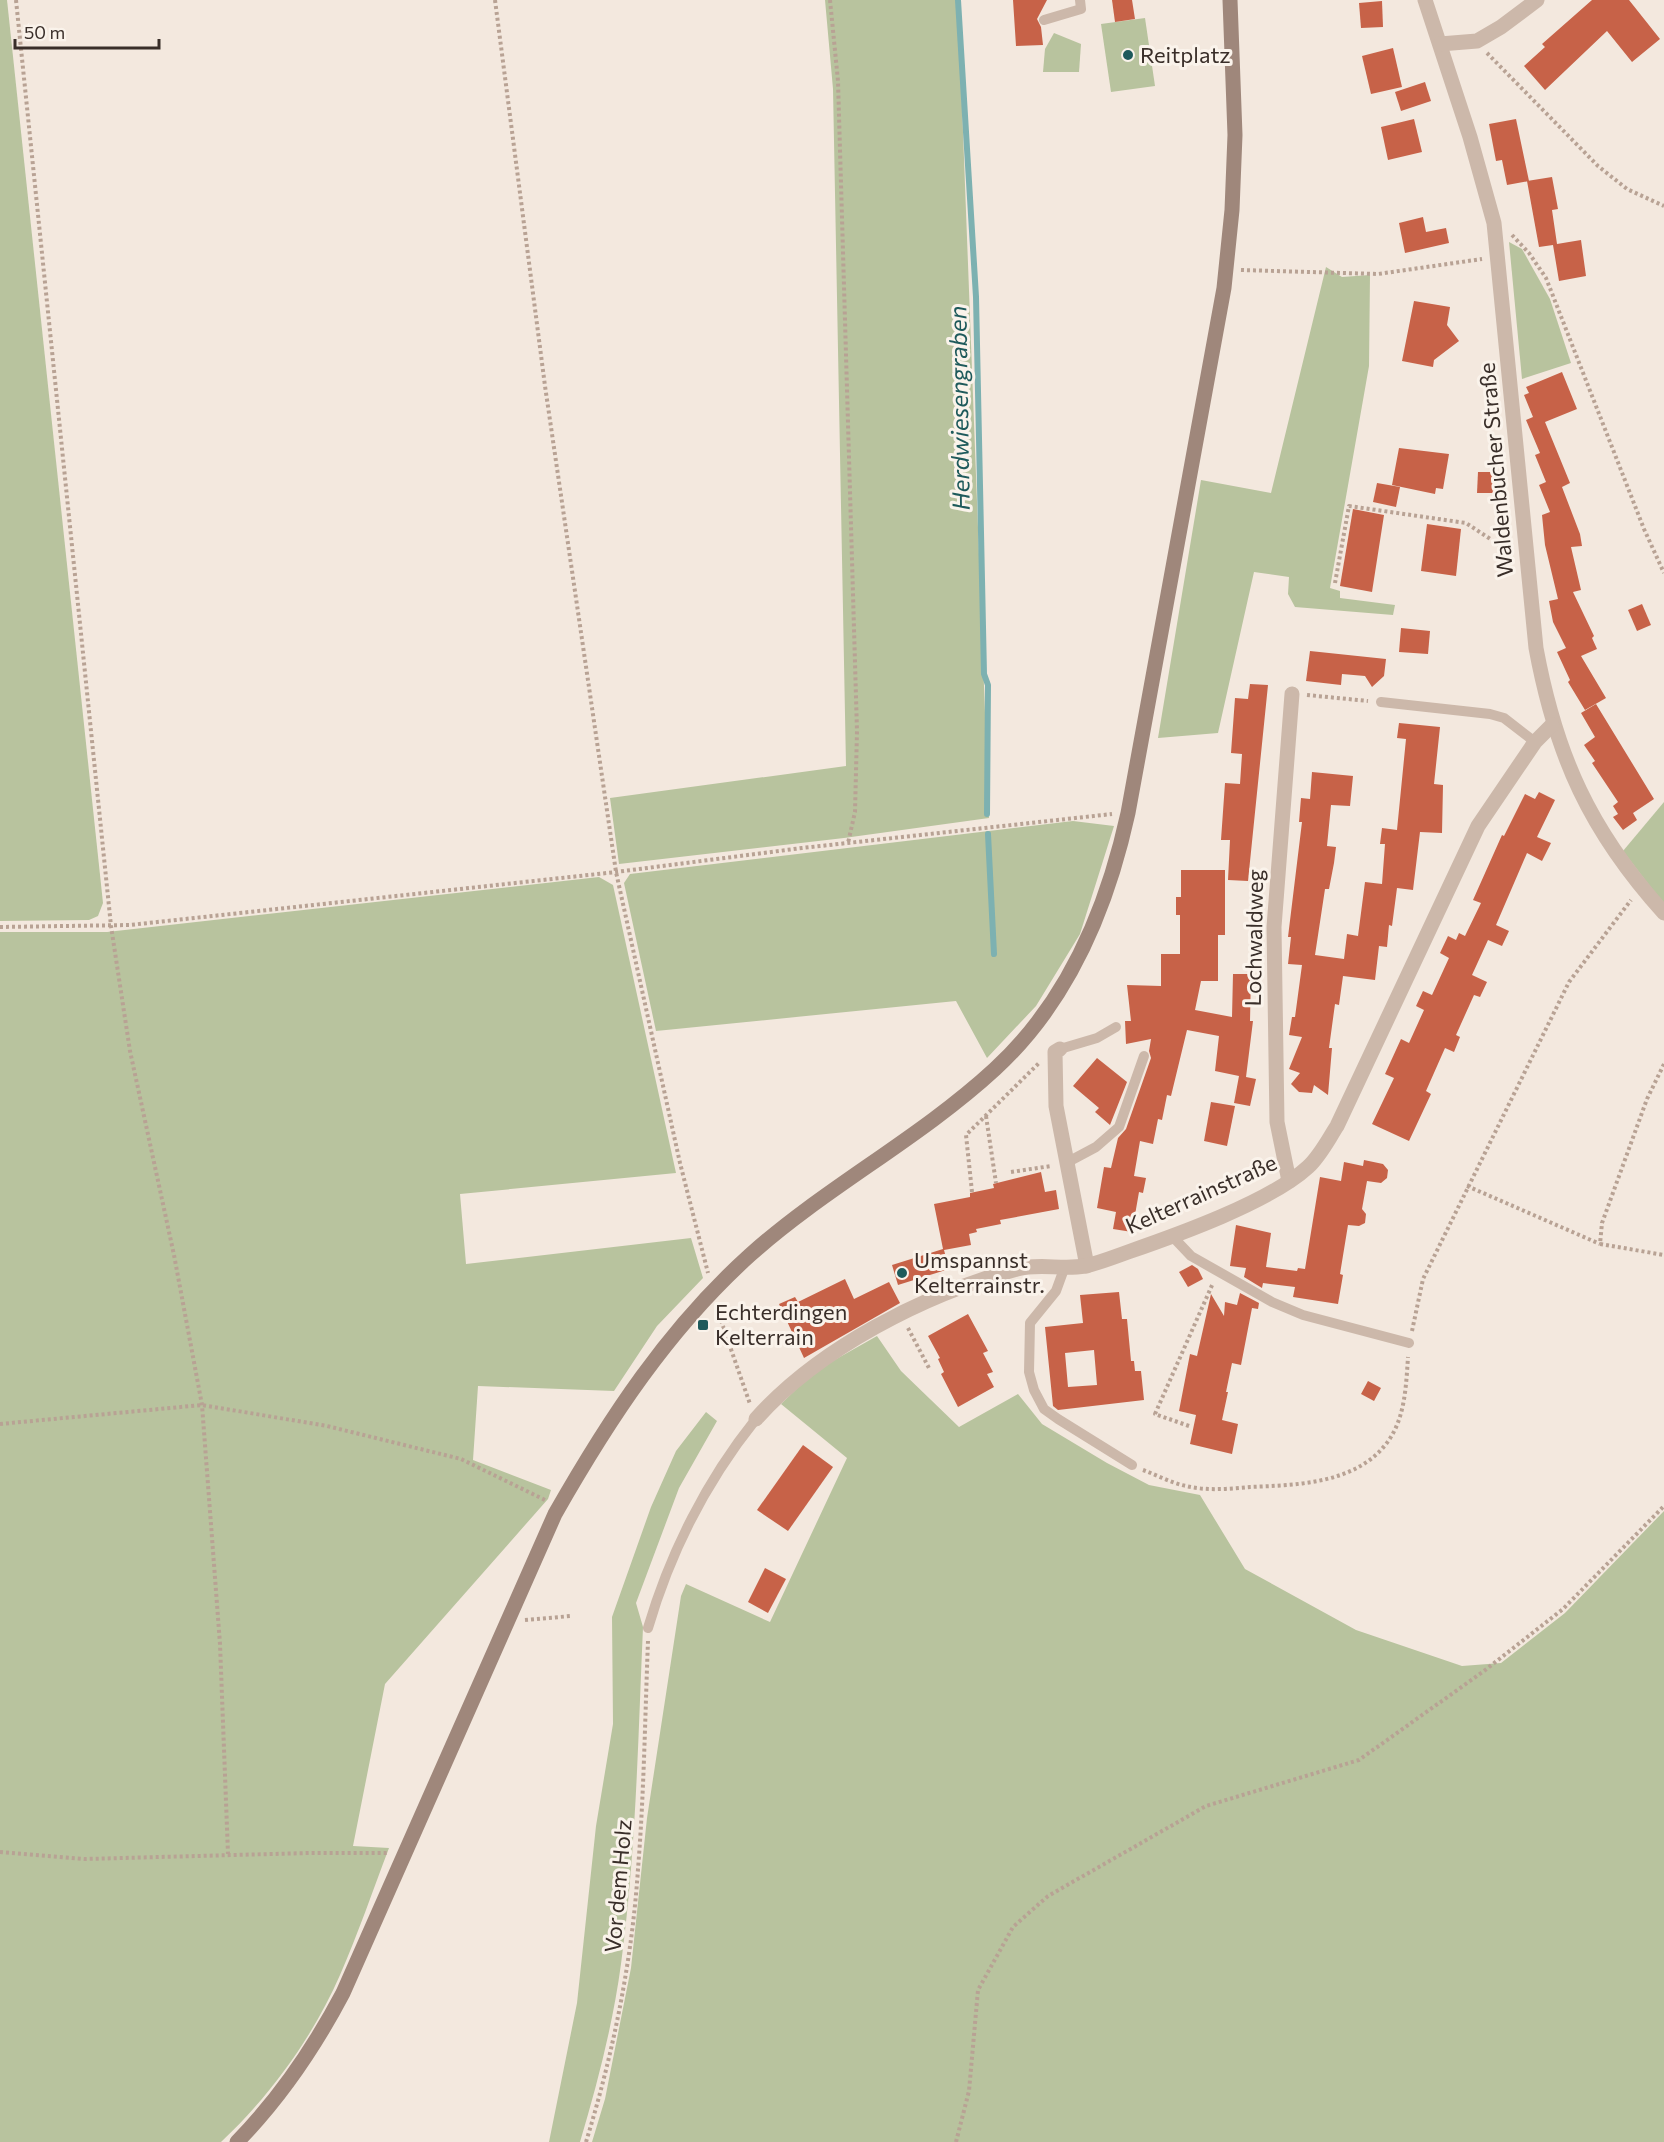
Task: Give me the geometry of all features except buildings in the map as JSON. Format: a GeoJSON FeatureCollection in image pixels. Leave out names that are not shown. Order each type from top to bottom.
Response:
{"type":"FeatureCollection","features":[{"type":"Feature","properties":{"kind":"main road"},"geometry":{"type":"LineString","coordinates":[[237,2142],[272,2104],[310,2052],[348,1982],[559,1508],[593,1448],[635,1385],[678,1329],[776,1233],[963,1096],[996,1068],[1052,1003],[1086,942],[1110,882],[1128,813],[1216,341],[1226,268],[1234,135],[1230,0]]}},
{"type":"Feature","properties":{"kind":"street","name":"Waldenbucher Straße"},"geometry":{"type":"LineString","coordinates":[[1425,0],[1470,137],[1494,223],[1536,648],[1552,724],[1564,756],[1596,823],[1642,889],[1664,913]]}},
{"type":"Feature","properties":{"kind":"street"},"geometry":{"type":"LineString","coordinates":[[1440,45],[1477,41],[1502,27],[1537,0]]}},
{"type":"Feature","properties":{"kind":"street","name":"Lochwaldweg"},"geometry":{"type":"LineString","coordinates":[[1288,1181],[1277,1122],[1274,927],[1292,694]]}},
{"type":"Feature","properties":{"kind":"street","name":"Kelterrainstraße"},"geometry":{"type":"LineString","coordinates":[[756,1419],[795,1379],[814,1365],[901,1314],[958,1287],[1020,1268],[1064,1269],[1087,1266],[1173,1237],[1288,1181],[1308,1166],[1337,1126],[1470,842],[1501,789],[1535,742],[1552,724]]}},
{"type":"Feature","properties":{"kind":"street"},"geometry":{"type":"LineString","coordinates":[[1057,1051],[1056,1106],[1087,1266]]}},
{"type":"Feature","properties":{"kind":"lane"},"geometry":{"type":"LineString","coordinates":[[1044,20],[1082,9],[1080,0]]}},
{"type":"Feature","properties":{"kind":"lane"},"geometry":{"type":"LineString","coordinates":[[1381,702],[1490,714],[1504,718],[1535,742]]}},
{"type":"Feature","properties":{"kind":"lane"},"geometry":{"type":"LineString","coordinates":[[1057,1051],[1097,1038],[1116,1027]]}},
{"type":"Feature","properties":{"kind":"lane"},"geometry":{"type":"LineString","coordinates":[[1066,1163],[1096,1147],[1119,1127],[1144,1056]]}},
{"type":"Feature","properties":{"kind":"lane"},"geometry":{"type":"LineString","coordinates":[[1173,1237],[1191,1256],[1272,1302],[1303,1315],[1409,1343]]}},
{"type":"Feature","properties":{"kind":"lane"},"geometry":{"type":"LineString","coordinates":[[1064,1269],[1056,1291],[1030,1323],[1029,1372],[1035,1390],[1044,1409],[1132,1466]]}},
{"type":"Feature","properties":{"kind":"lane"},"geometry":{"type":"LineString","coordinates":[[648,1628],[663,1579],[705,1497],[732,1449],[756,1419]]}},
{"type":"Feature","properties":{"kind":"path"},"geometry":{"type":"LineString","coordinates":[[16,0],[111,926],[130,1051],[174,1255],[202,1406],[220,1644],[228,1854]]}},
{"type":"Feature","properties":{"kind":"path"},"geometry":{"type":"LineString","coordinates":[[495,0],[544,386],[616,872],[680,1163],[713,1293],[739,1378],[756,1419]]}},
{"type":"Feature","properties":{"kind":"path"},"geometry":{"type":"LineString","coordinates":[[830,0],[838,93],[856,731],[855,812],[848,843]]}},
{"type":"Feature","properties":{"kind":"path"},"geometry":{"type":"LineString","coordinates":[[1477,41],[1509,78],[1598,166],[1627,189],[1663,205]]}},
{"type":"Feature","properties":{"kind":"path"},"geometry":{"type":"LineString","coordinates":[[1494,223],[1514,237],[1546,278],[1644,529],[1664,573]]}},
{"type":"Feature","properties":{"kind":"path"},"geometry":{"type":"LineString","coordinates":[[1226,268],[1305,274],[1377,274],[1499,256]]}},
{"type":"Feature","properties":{"kind":"path"},"geometry":{"type":"LineString","coordinates":[[1335,583],[1349,506],[1466,523],[1527,562]]}},
{"type":"Feature","properties":{"kind":"path"},"geometry":{"type":"LineString","coordinates":[[1310,696],[1381,702]]}},
{"type":"Feature","properties":{"kind":"path"},"geometry":{"type":"LineString","coordinates":[[0,927],[111,926],[616,872],[848,843],[1128,813]]}},
{"type":"Feature","properties":{"kind":"path"},"geometry":{"type":"LineString","coordinates":[[1132,1466],[1186,1486],[1219,1489],[1302,1484],[1344,1473],[1369,1462],[1386,1444],[1398,1425],[1406,1389],[1409,1343],[1423,1279],[1569,982],[1621,911],[1642,889]]}},
{"type":"Feature","properties":{"kind":"path"},"geometry":{"type":"LineString","coordinates":[[972,1192],[966,1136],[1038,1064],[1057,1051]]}},
{"type":"Feature","properties":{"kind":"path"},"geometry":{"type":"LineString","coordinates":[[1600,1244],[1602,1223],[1647,1099],[1664,1064]]}},
{"type":"Feature","properties":{"kind":"path"},"geometry":{"type":"LineString","coordinates":[[986,1115],[996,1184]]}},
{"type":"Feature","properties":{"kind":"path"},"geometry":{"type":"LineString","coordinates":[[1011,1172],[1066,1163]]}},
{"type":"Feature","properties":{"kind":"path"},"geometry":{"type":"LineString","coordinates":[[1467,1186],[1600,1244],[1664,1255]]}},
{"type":"Feature","properties":{"kind":"path"},"geometry":{"type":"LineString","coordinates":[[1189,1426],[1155,1414],[1218,1271]]}},
{"type":"Feature","properties":{"kind":"path"},"geometry":{"type":"LineString","coordinates":[[906,1324],[930,1370]]}},
{"type":"Feature","properties":{"kind":"path"},"geometry":{"type":"LineString","coordinates":[[0,1424],[202,1406],[327,1426],[461,1459],[559,1508]]}},
{"type":"Feature","properties":{"kind":"path"},"geometry":{"type":"LineString","coordinates":[[956,2142],[969,2091],[978,1990],[1012,1927],[1048,1896],[1206,1806],[1359,1760],[1484,1671],[1563,1609],[1664,1506]]}},
{"type":"Feature","properties":{"kind":"path"},"geometry":{"type":"LineString","coordinates":[[509,1617],[533,1620],[572,1616]]}},
{"type":"Feature","properties":{"kind":"path","name":"Vor dem Holz"},"geometry":{"type":"LineString","coordinates":[[586,2142],[600,2096],[627,1968],[638,1870],[648,1628]]}},
{"type":"Feature","properties":{"kind":"path"},"geometry":{"type":"LineString","coordinates":[[0,1851],[85,1859],[228,1854],[406,1854]]}},
{"type":"Feature","properties":{"kind":"green space"},"geometry":{"type":"Polygon","coordinates":[[[0,0],[7,0],[103,903],[98,916],[89,920],[0,921],[0,0]]]}},
{"type":"Feature","properties":{"kind":"green space"},"geometry":{"type":"Polygon","coordinates":[[[825,0],[958,0],[989,818],[844,838],[619,864],[610,798],[846,766],[833,89],[825,0]]]}},
{"type":"Feature","properties":{"kind":"green space","name":"Reitplatz"},"geometry":{"type":"Polygon","coordinates":[[[1145,18],[1155,86],[1111,92],[1101,24],[1145,18]]]}},
{"type":"Feature","properties":{"kind":"green space"},"geometry":{"type":"Polygon","coordinates":[[[1054,33],[1081,44],[1079,72],[1043,72],[1045,49],[1054,33]]]}},
{"type":"Feature","properties":{"kind":"green space"},"geometry":{"type":"Polygon","coordinates":[[[1509,242],[1522,249],[1550,299],[1571,363],[1522,379],[1509,242]]]}},
{"type":"Feature","properties":{"kind":"green space"},"geometry":{"type":"Polygon","coordinates":[[[1326,267],[1342,277],[1370,275],[1369,366],[1330,588],[1340,591],[1340,598],[1395,605],[1393,615],[1295,607],[1288,594],[1289,577],[1254,572],[1218,733],[1158,738],[1201,480],[1271,493],[1326,267]]]}},
{"type":"Feature","properties":{"kind":"green space"},"geometry":{"type":"Polygon","coordinates":[[[1664,802],[1664,905],[1623,851],[1664,802]]]}},
{"type":"Feature","properties":{"kind":"green space"},"geometry":{"type":"Polygon","coordinates":[[[1073,821],[1114,826],[1080,934],[1036,1006],[987,1058],[956,1001],[656,1031],[624,883],[630,874],[1073,821]]]}},
{"type":"Feature","properties":{"kind":"green space"},"geometry":{"type":"Polygon","coordinates":[[[599,877],[613,885],[676,1173],[460,1194],[466,1264],[691,1238],[703,1278],[657,1326],[614,1391],[478,1386],[473,1460],[551,1490],[548,1499],[385,1684],[353,1846],[389,1848],[353,1944],[329,1998],[303,2043],[273,2085],[221,2142],[0,2142],[0,932],[107,932],[599,877]]]}},
{"type":"Feature","properties":{"kind":"green space"},"geometry":{"type":"Polygon","coordinates":[[[877,1336],[901,1371],[959,1427],[1018,1394],[1042,1424],[1107,1463],[1149,1485],[1200,1495],[1245,1569],[1356,1630],[1462,1666],[1501,1663],[1565,1613],[1664,1511],[1664,2142],[592,2142],[605,2099],[631,1968],[647,1818],[681,1596],[686,1584],[770,1622],[847,1458],[781,1404],[815,1371],[877,1336]]]}},
{"type":"Feature","properties":{"kind":"green space"},"geometry":{"type":"Polygon","coordinates":[[[706,1412],[717,1421],[679,1488],[636,1603],[643,1627],[633,1838],[621,1964],[609,2032],[580,2142],[549,2142],[577,2003],[596,1826],[613,1724],[612,1617],[651,1507],[676,1451],[706,1412]]]}},
{"type":"Feature","properties":{"kind":"waterway","name":"Herdwiesengraben"},"geometry":{"type":"LineString","coordinates":[[958,0],[976,297],[984,674],[988,685],[987,814]]}},
{"type":"Feature","properties":{"kind":"waterway","name":"Herdwiesengraben"},"geometry":{"type":"LineString","coordinates":[[988,834],[994,954]]}},
{"type":"Feature","properties":{"kind":"place","name":"Reitplatz"},"geometry":{"type":"Point","coordinates":[1128,55]}},
{"type":"Feature","properties":{"kind":"place","name":"Umspannst Kelterrainstr."},"geometry":{"type":"Point","coordinates":[902,1273]}},
{"type":"Feature","properties":{"kind":"place","name":"Echterdingen Kelterrain"},"geometry":{"type":"Point","coordinates":[703,1325]}}]}
